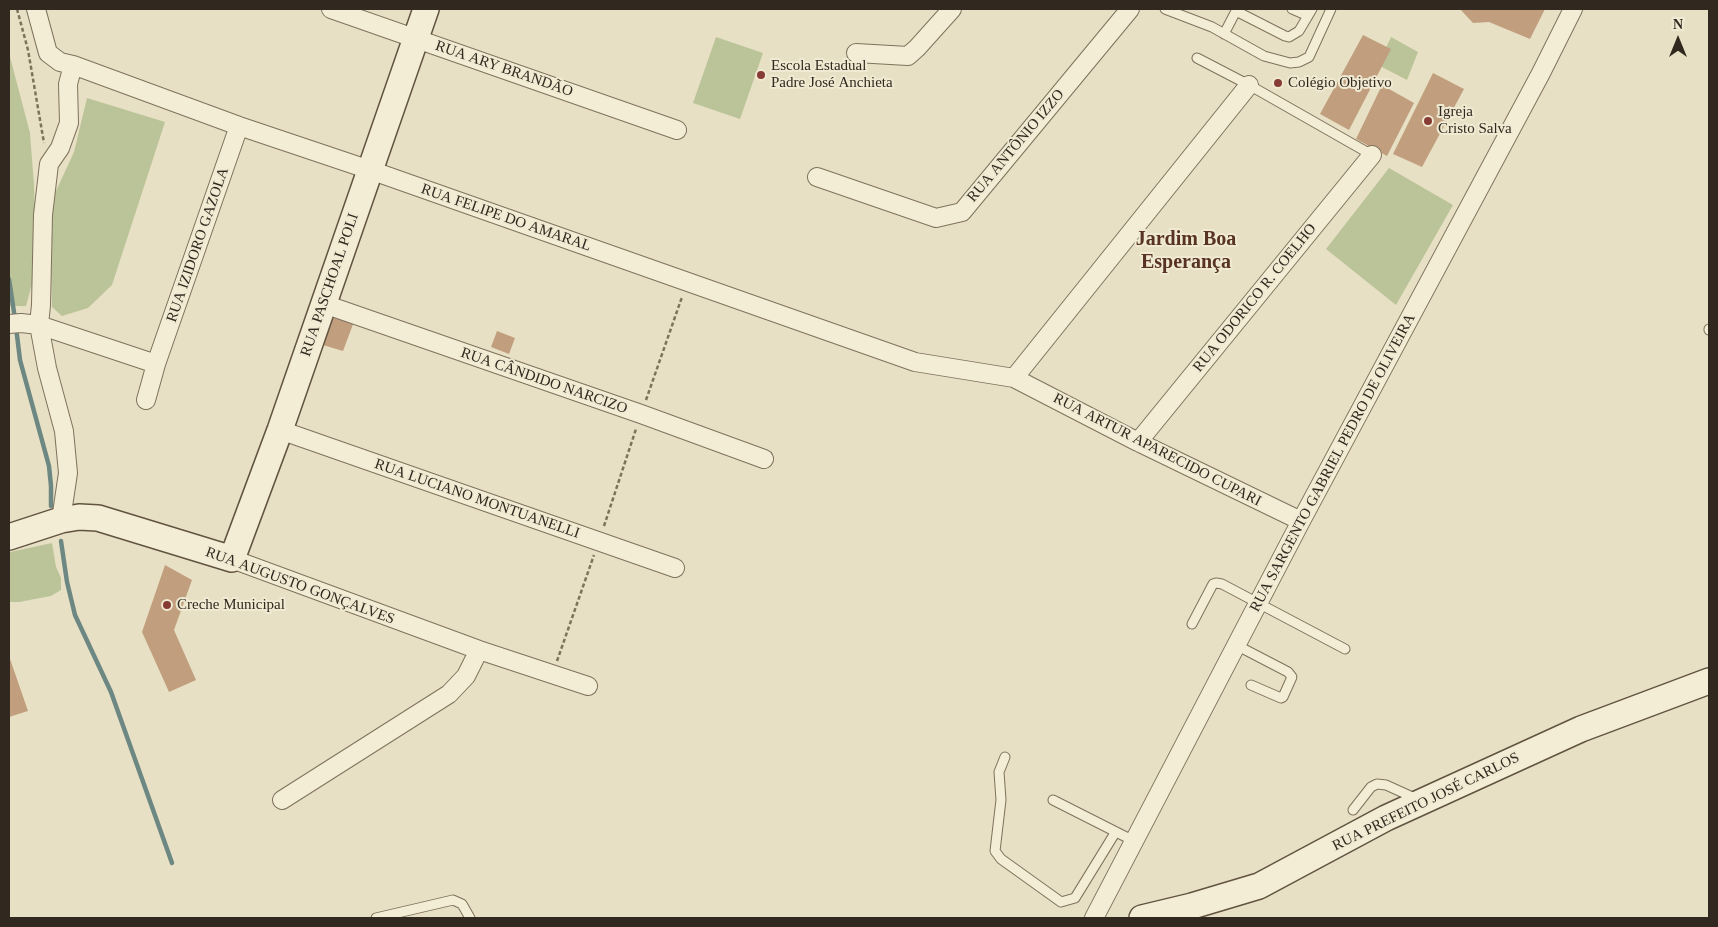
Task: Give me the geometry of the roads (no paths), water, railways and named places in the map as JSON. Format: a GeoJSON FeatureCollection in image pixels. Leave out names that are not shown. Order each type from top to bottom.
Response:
{"type":"FeatureCollection","features":[{"type":"Feature","properties":{"kind":"street","name":"RUA FELIPE DO AMARAL"},"geometry":{"type":"LineString","coordinates":[[36,9],[48,53],[60,62],[915,362],[1014,378]]}},
{"type":"Feature","properties":{"kind":"street","name":"RUA ARY BRANDÃO"},"geometry":{"type":"LineString","coordinates":[[331,9],[677,130]]}},
{"type":"Feature","properties":{"kind":"street","name":"RUA PASCHOAL POLI"},"geometry":{"type":"LineString","coordinates":[[232,559],[280,430],[426,9]]}},
{"type":"Feature","properties":{"kind":"street"},"geometry":{"type":"LineString","coordinates":[[856,53],[908,56],[952,9]]}},
{"type":"Feature","properties":{"kind":"street","name":"RUA ANTÔNIO IZZO"},"geometry":{"type":"LineString","coordinates":[[817,177],[936,218],[962,212],[1130,9]]}},
{"type":"Feature","properties":{"kind":"street","name":"RUA SARGENTO GABRIEL PEDRO DE OLIVEIRA"},"geometry":{"type":"LineString","coordinates":[[1094,918],[1301,521],[1537,82],[1573,9]]}},
{"type":"Feature","properties":{"kind":"street"},"geometry":{"type":"LineString","coordinates":[[61,520],[68,473],[64,431],[47,368],[39,325],[43,215],[49,164],[60,148],[69,123],[68,84],[73,65]]}},
{"type":"Feature","properties":{"kind":"street"},"geometry":{"type":"LineString","coordinates":[[1014,378],[1249,85]]}},
{"type":"Feature","properties":{"kind":"street","name":"RUA IZIDORO GAZOLA"},"geometry":{"type":"LineString","coordinates":[[146,400],[156,364],[239,126]]}},
{"type":"Feature","properties":{"kind":"street","name":"RUA ODORICO R. COELHO"},"geometry":{"type":"LineString","coordinates":[[1138,442],[1372,155]]}},
{"type":"Feature","properties":{"kind":"street","name":"RUA CÂNDIDO NARCIZO"},"geometry":{"type":"LineString","coordinates":[[324,304],[641,414],[764,459]]}},
{"type":"Feature","properties":{"kind":"street"},"geometry":{"type":"LineString","coordinates":[[15,323],[39,325],[156,364]]}},
{"type":"Feature","properties":{"kind":"street","name":"RUA ARTUR APARECIDO CUPARI"},"geometry":{"type":"LineString","coordinates":[[1014,378],[1138,442],[1301,521]]}},
{"type":"Feature","properties":{"kind":"street","name":"RUA LUCIANO MONTUANELLI"},"geometry":{"type":"LineString","coordinates":[[280,430],[675,568]]}},
{"type":"Feature","properties":{"kind":"street","name":"RUA AUGUSTO GONÇALVES"},"geometry":{"type":"LineString","coordinates":[[9,537],[61,520],[79,517],[98,518],[232,559],[479,650],[588,686]]}},
{"type":"Feature","properties":{"kind":"street"},"geometry":{"type":"LineString","coordinates":[[282,800],[449,694],[466,676],[479,650]]}},
{"type":"Feature","properties":{"kind":"street","name":"RUA PREFEITO JOSÉ CARLOS"},"geometry":{"type":"LineString","coordinates":[[1142,918],[1192,906],[1259,886],[1386,818],[1581,729],[1709,681]]}},
{"type":"Feature","properties":{"kind":"lane"},"geometry":{"type":"LineString","coordinates":[[1165,9],[1224,34],[1264,56],[1290,64],[1309,57],[1331,9]]}},
{"type":"Feature","properties":{"kind":"lane"},"geometry":{"type":"LineString","coordinates":[[1224,34],[1236,10],[1289,37],[1299,31],[1310,12],[1292,9]]}},
{"type":"Feature","properties":{"kind":"lane"},"geometry":{"type":"LineString","coordinates":[[1197,58],[1249,85],[1372,155]]}},
{"type":"Feature","properties":{"kind":"lane"},"geometry":{"type":"LineString","coordinates":[[1192,624],[1213,584],[1222,584],[1345,648]]}},
{"type":"Feature","properties":{"kind":"lane"},"geometry":{"type":"LineString","coordinates":[[1236,645],[1288,672],[1292,677],[1281,698],[1251,685]]}},
{"type":"Feature","properties":{"kind":"lane"},"geometry":{"type":"LineString","coordinates":[[1005,757],[998,772],[1001,800],[995,851],[1001,859],[1062,902],[1075,898],[1115,833]]}},
{"type":"Feature","properties":{"kind":"lane"},"geometry":{"type":"LineString","coordinates":[[1353,810],[1371,787],[1376,784],[1386,785],[1422,802]]}},
{"type":"Feature","properties":{"kind":"lane"},"geometry":{"type":"LineString","coordinates":[[1053,800],[1134,841]]}},
{"type":"Feature","properties":{"kind":"lane"},"geometry":{"type":"LineString","coordinates":[[376,918],[453,900],[462,904],[470,918]]}},
{"type":"Feature","properties":{"kind":"waterway"},"geometry":{"type":"LineString","coordinates":[[9,279],[15,319]]}},
{"type":"Feature","properties":{"kind":"waterway"},"geometry":{"type":"LineString","coordinates":[[16,327],[20,360],[49,466],[51,506]]}},
{"type":"Feature","properties":{"kind":"waterway"},"geometry":{"type":"LineString","coordinates":[[61,541],[67,582],[75,615],[111,692],[172,863]]}},
{"type":"Feature","properties":{"kind":"place","name":"Escola Estadual Padre José Anchieta"},"geometry":{"type":"Point","coordinates":[761,75]}},
{"type":"Feature","properties":{"kind":"place","name":"Colégio Objetivo"},"geometry":{"type":"Point","coordinates":[1278,83]}},
{"type":"Feature","properties":{"kind":"place","name":"Igreja Cristo Salva"},"geometry":{"type":"Point","coordinates":[1428,121]}},
{"type":"Feature","properties":{"kind":"place","name":"Creche Municipal"},"geometry":{"type":"Point","coordinates":[167,605]}},
{"type":"Feature","properties":{"kind":"district","name":"Jardim Boa Esperança"},"geometry":{"type":"Point","coordinates":[1186,252]}}]}
